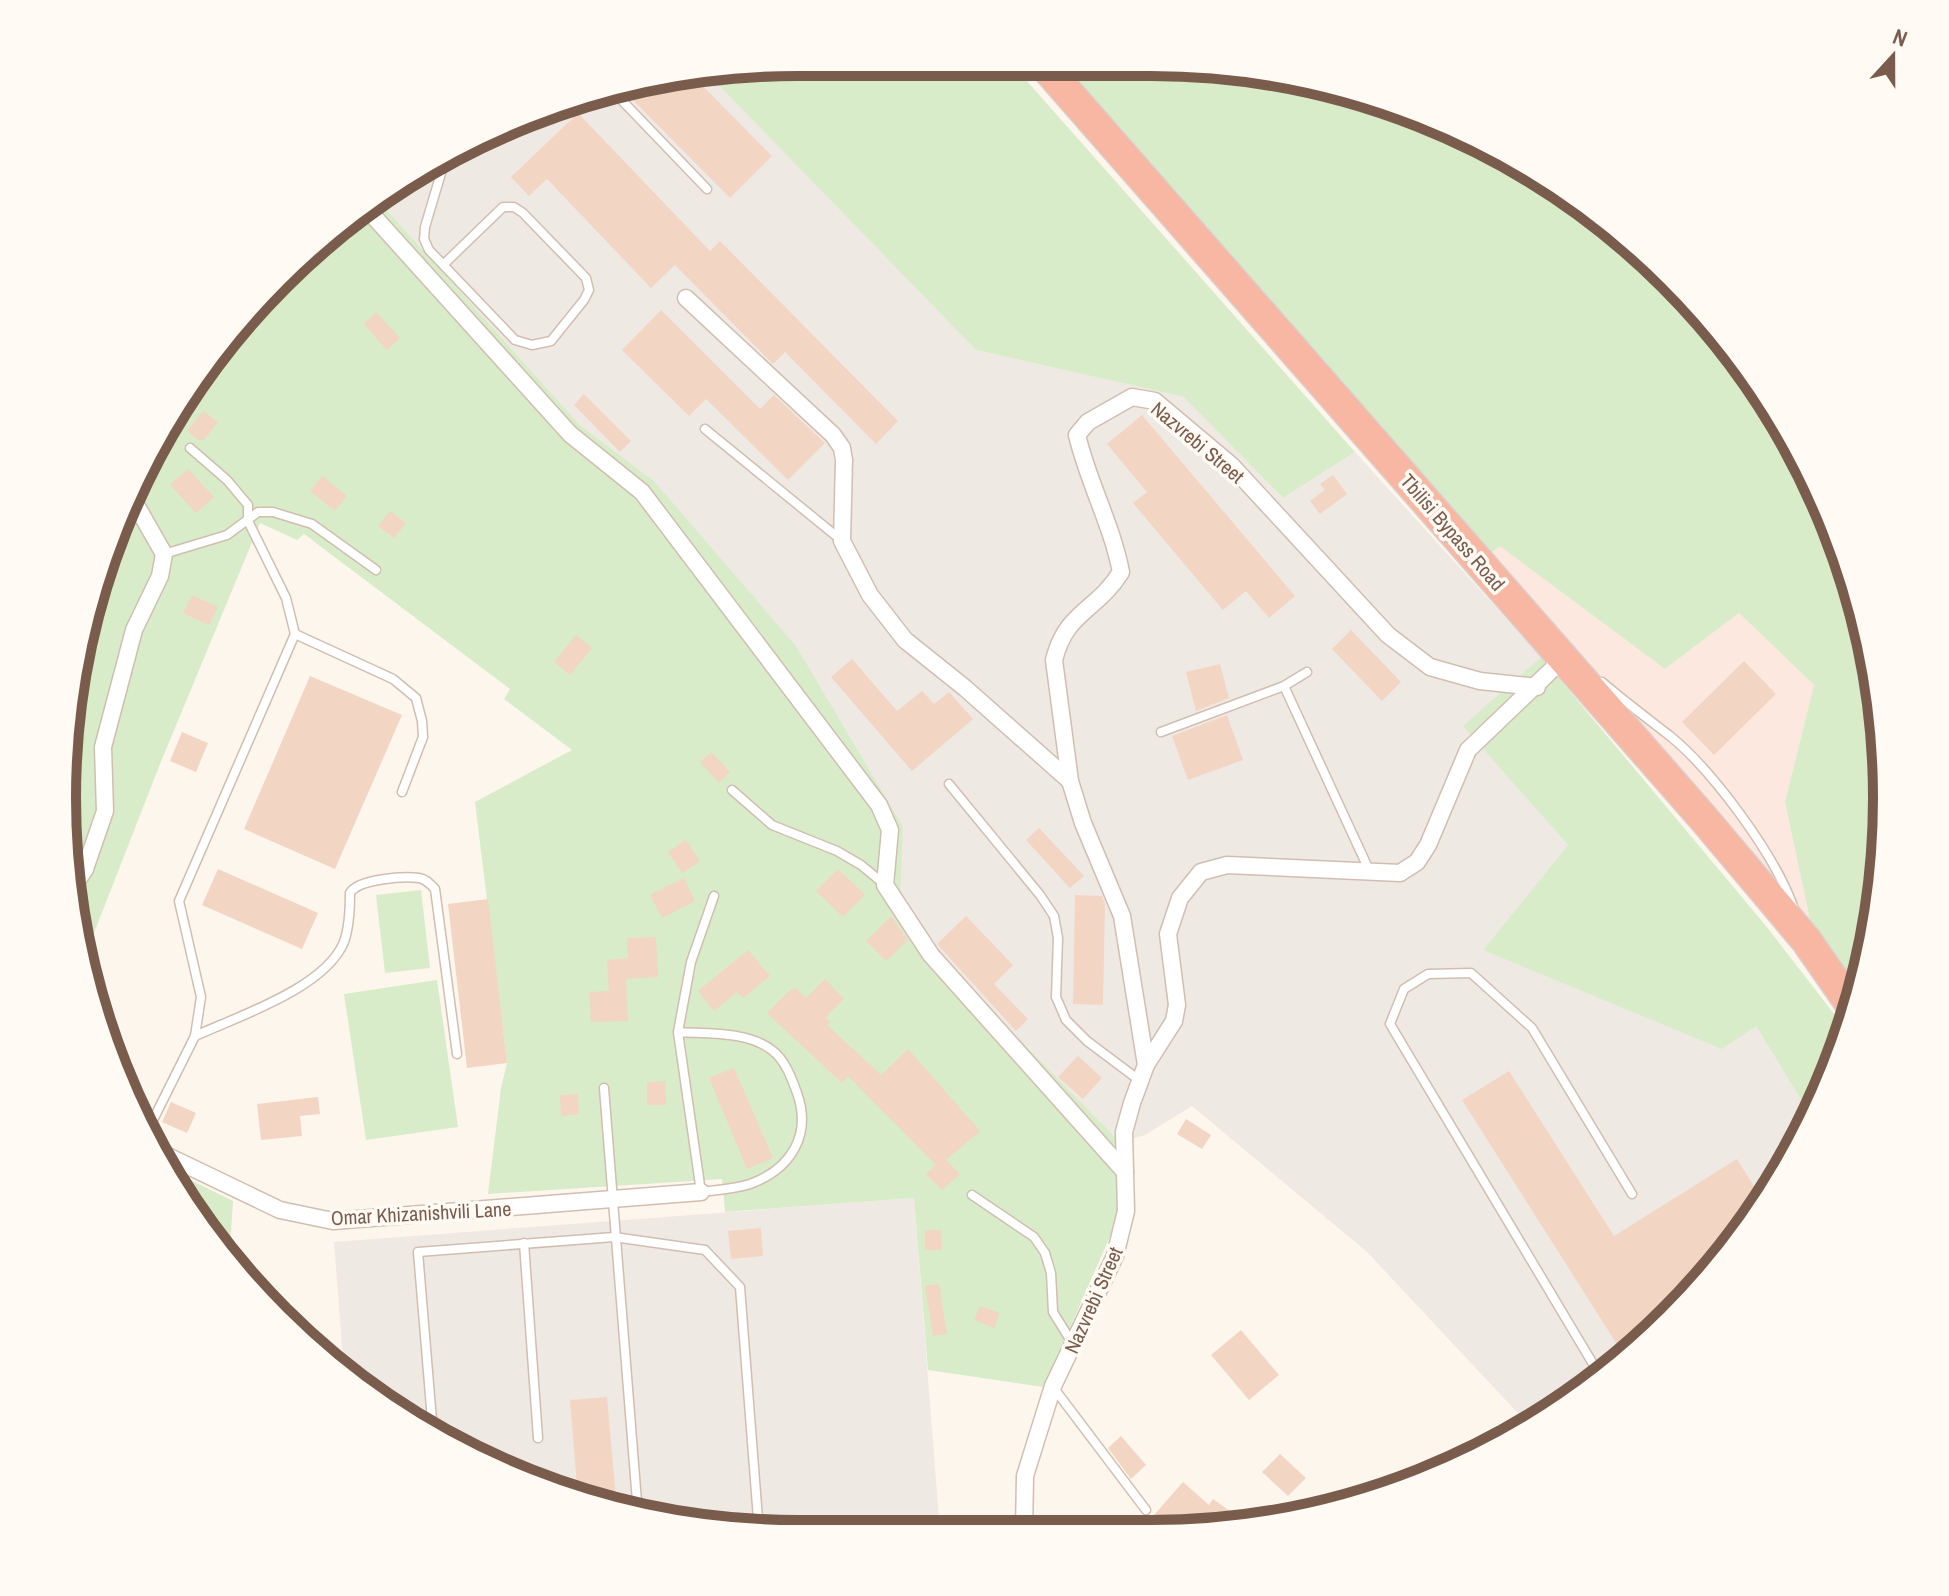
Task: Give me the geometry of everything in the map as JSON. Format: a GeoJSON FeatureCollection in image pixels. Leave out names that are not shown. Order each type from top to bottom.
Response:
{"type":"FeatureCollection","features":[{"type":"Feature","properties":{"kind":"highway","name":"Tbilisi Bypass Road"},"geometry":{"type":"LineString","coordinates":[[1053,76],[1564,658],[1806,940],[1845,996]]}},
{"type":"Feature","properties":{"kind":"street"},"geometry":{"type":"LineString","coordinates":[[372,215],[570,434],[642,492],[879,805],[890,830],[885,885],[931,955],[1125,1172]]}},
{"type":"Feature","properties":{"kind":"street"},"geometry":{"type":"LineString","coordinates":[[686,298],[833,435],[842,448],[842,541],[870,595],[905,640],[965,688],[1070,781]]}},
{"type":"Feature","properties":{"kind":"street","name":"Nazvrebi Street"},"geometry":{"type":"LineString","coordinates":[[1143,1073],[1122,916],[1083,823],[1070,781],[1054,660],[1058,641],[1070,622],[1102,597],[1121,572],[1117,550],[1077,435],[1088,422],[1132,397],[1155,401],[1231,465],[1388,635],[1430,667],[1480,681],[1537,687]]}},
{"type":"Feature","properties":{"kind":"street"},"geometry":{"type":"LineString","coordinates":[[81,876],[105,811],[103,747],[134,630],[160,576],[164,554],[137,507]]}},
{"type":"Feature","properties":{"kind":"street","name":"Nazvrebi Street"},"geometry":{"type":"LineString","coordinates":[[1024,1520],[1025,1476],[1053,1386],[1115,1256],[1126,1211],[1124,1132],[1143,1073],[1174,1021],[1177,1005],[1168,934],[1180,898],[1201,872],[1227,865],[1400,873],[1417,862],[1428,845],[1468,750],[1564,658]]}},
{"type":"Feature","properties":{"kind":"street"},"geometry":{"type":"LineString","coordinates":[[79,859],[85,869]]}},
{"type":"Feature","properties":{"kind":"street","name":"Omar Khizanishvili Lane"},"geometry":{"type":"LineString","coordinates":[[173,1159],[280,1210],[333,1221],[701,1192]]}},
{"type":"Feature","properties":{"kind":"lane"},"geometry":{"type":"LineString","coordinates":[[620,99],[707,189]]}},
{"type":"Feature","properties":{"kind":"lane"},"geometry":{"type":"LineString","coordinates":[[442,170],[424,239],[429,250],[515,340],[532,345],[551,341],[589,290],[586,278],[514,207],[503,207],[444,264]]}},
{"type":"Feature","properties":{"kind":"lane"},"geometry":{"type":"LineString","coordinates":[[412,261],[429,250]]}},
{"type":"Feature","properties":{"kind":"lane"},"geometry":{"type":"LineString","coordinates":[[705,429],[842,541]]}},
{"type":"Feature","properties":{"kind":"lane"},"geometry":{"type":"LineString","coordinates":[[152,1121],[195,1036],[201,997],[179,901],[295,634],[286,598],[248,521],[248,505],[241,494],[190,448]]}},
{"type":"Feature","properties":{"kind":"lane"},"geometry":{"type":"LineString","coordinates":[[164,554],[227,535],[258,512],[273,512],[312,524],[376,570]]}},
{"type":"Feature","properties":{"kind":"lane"},"geometry":{"type":"LineString","coordinates":[[1532,621],[1672,738],[1726,795],[1785,884],[1806,940]]}},
{"type":"Feature","properties":{"kind":"lane"},"geometry":{"type":"LineString","coordinates":[[295,634],[393,679],[416,698],[423,737],[402,792]]}},
{"type":"Feature","properties":{"kind":"lane"},"geometry":{"type":"LineString","coordinates":[[1161,732],[1284,686],[1307,672]]}},
{"type":"Feature","properties":{"kind":"lane"},"geometry":{"type":"LineString","coordinates":[[1284,686],[1371,873]]}},
{"type":"Feature","properties":{"kind":"lane"},"geometry":{"type":"LineString","coordinates":[[949,784],[1054,916],[1058,949],[1056,997],[1066,1020],[1087,1041],[1143,1073]]}},
{"type":"Feature","properties":{"kind":"lane"},"geometry":{"type":"LineString","coordinates":[[732,790],[772,825],[837,851],[861,865],[885,885]]}},
{"type":"Feature","properties":{"kind":"lane"},"geometry":{"type":"LineString","coordinates":[[195,1036],[306,985],[331,962],[344,941],[350,893],[354,887],[364,882],[420,878],[435,889],[457,1054]]}},
{"type":"Feature","properties":{"kind":"lane"},"geometry":{"type":"LineString","coordinates":[[678,1032],[757,1042],[775,1052],[790,1075],[800,1101],[803,1125],[797,1147],[775,1169],[750,1184],[701,1192],[680,1059],[678,1032],[691,962],[714,896]]}},
{"type":"Feature","properties":{"kind":"lane"},"geometry":{"type":"LineString","coordinates":[[1595,1368],[1390,1024],[1404,989],[1428,974],[1471,973],[1532,1028],[1632,1194]]}},
{"type":"Feature","properties":{"kind":"lane"},"geometry":{"type":"LineString","coordinates":[[604,1088],[637,1501]]}},
{"type":"Feature","properties":{"kind":"lane"},"geometry":{"type":"LineString","coordinates":[[972,1195],[1034,1237],[1045,1253],[1051,1273],[1053,1312],[1074,1347]]}},
{"type":"Feature","properties":{"kind":"lane"},"geometry":{"type":"LineString","coordinates":[[432,1420],[418,1252],[614,1237],[705,1250],[740,1287],[758,1518]]}},
{"type":"Feature","properties":{"kind":"lane"},"geometry":{"type":"LineString","coordinates":[[524,1243],[538,1438]]}},
{"type":"Feature","properties":{"kind":"lane"},"geometry":{"type":"LineString","coordinates":[[1053,1386],[1146,1510]]}},
{"type":"Feature","properties":{"kind":"shaded area"},"geometry":{"type":"Polygon","coordinates":[[[717,81],[976,350],[1185,397],[1283,498],[1355,452],[1541,657],[1464,726],[1568,845],[1483,950],[1756,1026],[1804,1105],[1751,1199],[1724,1238],[1662,1309],[1591,1371],[1522,1417],[1367,1252],[1192,1106],[1145,1135],[1120,1142],[928,946],[654,481],[580,425],[384,207],[479,150],[566,114],[657,90],[717,81]]]}},
{"type":"Feature","properties":{"kind":"shaded area"},"geometry":{"type":"Polygon","coordinates":[[[1500,545],[1665,669],[1739,613],[1814,685],[1785,802],[1813,934],[1488,555],[1500,545]]]}},
{"type":"Feature","properties":{"kind":"shaded area"},"geometry":{"type":"Polygon","coordinates":[[[914,1198],[939,1520],[798,1520],[704,1514],[657,1506],[566,1482],[479,1446],[397,1398],[343,1358],[334,1242],[914,1198]]]}},
{"type":"Feature","properties":{"kind":"green space"},"geometry":{"type":"Polygon","coordinates":[[[798,76],[1022,76],[1355,452],[1283,498],[1184,397],[976,350],[715,81],[798,76]]]}},
{"type":"Feature","properties":{"kind":"green space"},"geometry":{"type":"Polygon","coordinates":[[[1074,76],[1151,76],[1245,82],[1338,101],[1427,131],[1512,173],[1591,225],[1662,287],[1694,322],[1751,397],[1799,479],[1835,566],[1859,657],[1867,704],[1873,798],[1867,892],[1849,979],[1813,934],[1785,802],[1814,685],[1739,613],[1665,669],[1500,546],[1488,555],[1074,76]]]}},
{"type":"Feature","properties":{"kind":"green space"},"geometry":{"type":"Polygon","coordinates":[[[384,207],[580,425],[654,481],[796,646],[903,827],[900,898],[928,946],[1120,1142],[1119,1216],[1044,1387],[928,1370],[914,1198],[725,1212],[722,1179],[488,1194],[507,1063],[475,802],[572,750],[504,699],[510,689],[304,534],[297,540],[260,523],[91,942],[82,892],[76,798],[82,704],[101,611],[131,522],[173,437],[225,358],[287,287],[358,225],[384,207]]]}},
{"type":"Feature","properties":{"kind":"green space"},"geometry":{"type":"Polygon","coordinates":[[[1541,657],[1766,926],[1838,1019],[1804,1105],[1756,1026],[1722,1049],[1483,950],[1568,845],[1463,726],[1541,657]]]}},
{"type":"Feature","properties":{"kind":"green space"},"geometry":{"type":"Polygon","coordinates":[[[421,890],[430,968],[385,973],[376,895],[421,890]]]}},
{"type":"Feature","properties":{"kind":"green space"},"geometry":{"type":"Polygon","coordinates":[[[437,980],[458,1127],[366,1140],[344,994],[437,980]]]}},
{"type":"Feature","properties":{"kind":"green space"},"geometry":{"type":"Polygon","coordinates":[[[184,1177],[233,1201],[230,1244],[184,1177]]]}},
{"type":"Feature","properties":{"kind":"building"},"geometry":{"type":"Polygon","coordinates":[[[700,83],[772,156],[730,198],[629,97],[700,83]]]}},
{"type":"Feature","properties":{"kind":"building"},"geometry":{"type":"Polygon","coordinates":[[[578,113],[710,251],[720,241],[898,421],[876,444],[785,352],[773,364],[675,265],[651,288],[547,179],[529,196],[511,177],[578,113]]]}},
{"type":"Feature","properties":{"kind":"building"},"geometry":{"type":"Polygon","coordinates":[[[661,310],[760,409],[774,395],[825,443],[788,480],[706,399],[689,416],[622,350],[661,310]]]}},
{"type":"Feature","properties":{"kind":"building"},"geometry":{"type":"Polygon","coordinates":[[[376,312],[400,338],[387,350],[364,324],[376,312]]]}},
{"type":"Feature","properties":{"kind":"building"},"geometry":{"type":"Polygon","coordinates":[[[584,394],[631,441],[620,452],[574,405],[584,394]]]}},
{"type":"Feature","properties":{"kind":"building"},"geometry":{"type":"Polygon","coordinates":[[[203,411],[218,422],[204,440],[198,440],[187,431],[203,411]]]}},
{"type":"Feature","properties":{"kind":"building"},"geometry":{"type":"Polygon","coordinates":[[[1142,415],[1295,596],[1269,618],[1246,591],[1223,610],[1133,503],[1147,492],[1107,444],[1142,415]]]}},
{"type":"Feature","properties":{"kind":"building"},"geometry":{"type":"Polygon","coordinates":[[[188,469],[214,497],[196,513],[170,485],[188,469]]]}},
{"type":"Feature","properties":{"kind":"building"},"geometry":{"type":"Polygon","coordinates":[[[1333,475],[1347,494],[1320,514],[1310,501],[1325,490],[1320,484],[1333,475]]]}},
{"type":"Feature","properties":{"kind":"building"},"geometry":{"type":"Polygon","coordinates":[[[322,476],[347,496],[335,511],[310,491],[322,476]]]}},
{"type":"Feature","properties":{"kind":"building"},"geometry":{"type":"Polygon","coordinates":[[[390,511],[406,523],[394,538],[378,526],[390,511]]]}},
{"type":"Feature","properties":{"kind":"building"},"geometry":{"type":"Polygon","coordinates":[[[192,595],[218,607],[209,625],[183,613],[192,595]]]}},
{"type":"Feature","properties":{"kind":"building"},"geometry":{"type":"Polygon","coordinates":[[[1351,630],[1401,682],[1382,701],[1332,649],[1351,630]]]}},
{"type":"Feature","properties":{"kind":"building"},"geometry":{"type":"Polygon","coordinates":[[[576,635],[592,648],[570,675],[554,662],[576,635]]]}},
{"type":"Feature","properties":{"kind":"building"},"geometry":{"type":"Polygon","coordinates":[[[852,659],[897,711],[922,691],[934,704],[949,692],[973,719],[912,771],[831,677],[852,659]]]}},
{"type":"Feature","properties":{"kind":"building"},"geometry":{"type":"Polygon","coordinates":[[[1744,661],[1776,694],[1714,755],[1682,722],[1744,661]]]}},
{"type":"Feature","properties":{"kind":"building"},"geometry":{"type":"Polygon","coordinates":[[[1220,664],[1229,698],[1196,711],[1186,672],[1220,664]]]}},
{"type":"Feature","properties":{"kind":"building"},"geometry":{"type":"Polygon","coordinates":[[[310,676],[402,715],[335,869],[244,829],[310,676]]]}},
{"type":"Feature","properties":{"kind":"building"},"geometry":{"type":"Polygon","coordinates":[[[1227,715],[1243,760],[1188,780],[1172,736],[1227,715]]]}},
{"type":"Feature","properties":{"kind":"building"},"geometry":{"type":"Polygon","coordinates":[[[182,732],[208,743],[196,772],[170,761],[182,732]]]}},
{"type":"Feature","properties":{"kind":"building"},"geometry":{"type":"Polygon","coordinates":[[[711,752],[730,772],[719,783],[700,762],[711,752]]]}},
{"type":"Feature","properties":{"kind":"building"},"geometry":{"type":"Polygon","coordinates":[[[1039,828],[1084,876],[1070,888],[1026,840],[1039,828]]]}},
{"type":"Feature","properties":{"kind":"building"},"geometry":{"type":"Polygon","coordinates":[[[686,840],[700,861],[682,873],[668,852],[686,840]]]}},
{"type":"Feature","properties":{"kind":"building"},"geometry":{"type":"Polygon","coordinates":[[[218,869],[318,913],[302,949],[202,905],[218,869]]]}},
{"type":"Feature","properties":{"kind":"building"},"geometry":{"type":"Polygon","coordinates":[[[838,869],[865,895],[843,917],[816,891],[838,869]]]}},
{"type":"Feature","properties":{"kind":"building"},"geometry":{"type":"Polygon","coordinates":[[[684,878],[695,901],[662,918],[650,895],[684,878]]]}},
{"type":"Feature","properties":{"kind":"building"},"geometry":{"type":"Polygon","coordinates":[[[1075,895],[1102,896],[1105,904],[1103,1005],[1073,1004],[1075,895]]]}},
{"type":"Feature","properties":{"kind":"building"},"geometry":{"type":"Polygon","coordinates":[[[488,899],[507,1063],[467,1068],[448,904],[488,899]]]}},
{"type":"Feature","properties":{"kind":"building"},"geometry":{"type":"Polygon","coordinates":[[[891,916],[908,940],[886,961],[866,941],[891,916]]]}},
{"type":"Feature","properties":{"kind":"building"},"geometry":{"type":"Polygon","coordinates":[[[966,916],[1013,965],[994,984],[1028,1019],[1016,1031],[937,944],[966,916]]]}},
{"type":"Feature","properties":{"kind":"building"},"geometry":{"type":"Polygon","coordinates":[[[656,937],[658,977],[626,979],[628,1021],[591,1022],[589,992],[609,991],[607,960],[628,958],[627,938],[656,937]]]}},
{"type":"Feature","properties":{"kind":"building"},"geometry":{"type":"Polygon","coordinates":[[[748,950],[770,976],[743,998],[737,992],[714,1011],[698,991],[748,950]]]}},
{"type":"Feature","properties":{"kind":"building"},"geometry":{"type":"Polygon","coordinates":[[[825,979],[844,999],[825,1018],[830,1022],[827,1025],[881,1075],[908,1049],[980,1131],[946,1160],[960,1174],[942,1190],[926,1174],[936,1165],[848,1076],[842,1083],[767,1013],[791,989],[796,989],[806,998],[825,979]]]}},
{"type":"Feature","properties":{"kind":"building"},"geometry":{"type":"Polygon","coordinates":[[[1078,1056],[1102,1078],[1083,1099],[1058,1077],[1078,1056]]]}},
{"type":"Feature","properties":{"kind":"building"},"geometry":{"type":"Polygon","coordinates":[[[734,1068],[773,1158],[747,1169],[709,1078],[734,1068]]]}},
{"type":"Feature","properties":{"kind":"building"},"geometry":{"type":"Polygon","coordinates":[[[1509,1071],[1614,1236],[1737,1159],[1756,1190],[1724,1238],[1694,1274],[1662,1309],[1619,1348],[1462,1100],[1509,1071]]]}},
{"type":"Feature","properties":{"kind":"building"},"geometry":{"type":"Polygon","coordinates":[[[665,1081],[666,1105],[647,1105],[647,1082],[665,1081]]]}},
{"type":"Feature","properties":{"kind":"building"},"geometry":{"type":"Polygon","coordinates":[[[578,1094],[579,1114],[561,1116],[560,1095],[578,1094]]]}},
{"type":"Feature","properties":{"kind":"building"},"geometry":{"type":"Polygon","coordinates":[[[318,1097],[320,1114],[300,1116],[302,1136],[261,1140],[257,1104],[318,1097]]]}},
{"type":"Feature","properties":{"kind":"building"},"geometry":{"type":"Polygon","coordinates":[[[171,1102],[196,1113],[187,1133],[162,1122],[171,1102]]]}},
{"type":"Feature","properties":{"kind":"building"},"geometry":{"type":"Polygon","coordinates":[[[1186,1119],[1211,1135],[1202,1149],[1177,1134],[1186,1119]]]}},
{"type":"Feature","properties":{"kind":"building"},"geometry":{"type":"Polygon","coordinates":[[[761,1228],[763,1256],[731,1259],[728,1231],[761,1228]]]}},
{"type":"Feature","properties":{"kind":"building"},"geometry":{"type":"Polygon","coordinates":[[[925,1230],[941,1230],[942,1250],[925,1250],[925,1230]]]}},
{"type":"Feature","properties":{"kind":"building"},"geometry":{"type":"Polygon","coordinates":[[[939,1284],[947,1334],[933,1336],[925,1286],[939,1284]]]}},
{"type":"Feature","properties":{"kind":"building"},"geometry":{"type":"Polygon","coordinates":[[[980,1306],[1000,1313],[994,1328],[974,1320],[980,1306]]]}},
{"type":"Feature","properties":{"kind":"building"},"geometry":{"type":"Polygon","coordinates":[[[1241,1330],[1279,1375],[1249,1400],[1211,1355],[1241,1330]]]}},
{"type":"Feature","properties":{"kind":"building"},"geometry":{"type":"Polygon","coordinates":[[[607,1397],[616,1496],[577,1485],[570,1400],[607,1397]]]}},
{"type":"Feature","properties":{"kind":"building"},"geometry":{"type":"Polygon","coordinates":[[[1121,1436],[1146,1465],[1131,1479],[1108,1448],[1121,1436]]]}},
{"type":"Feature","properties":{"kind":"building"},"geometry":{"type":"Polygon","coordinates":[[[1280,1454],[1306,1478],[1288,1496],[1262,1472],[1280,1454]]]}},
{"type":"Feature","properties":{"kind":"building"},"geometry":{"type":"Polygon","coordinates":[[[1183,1482],[1209,1505],[1213,1499],[1235,1515],[1198,1518],[1150,1520],[1183,1482]]]}}]}
